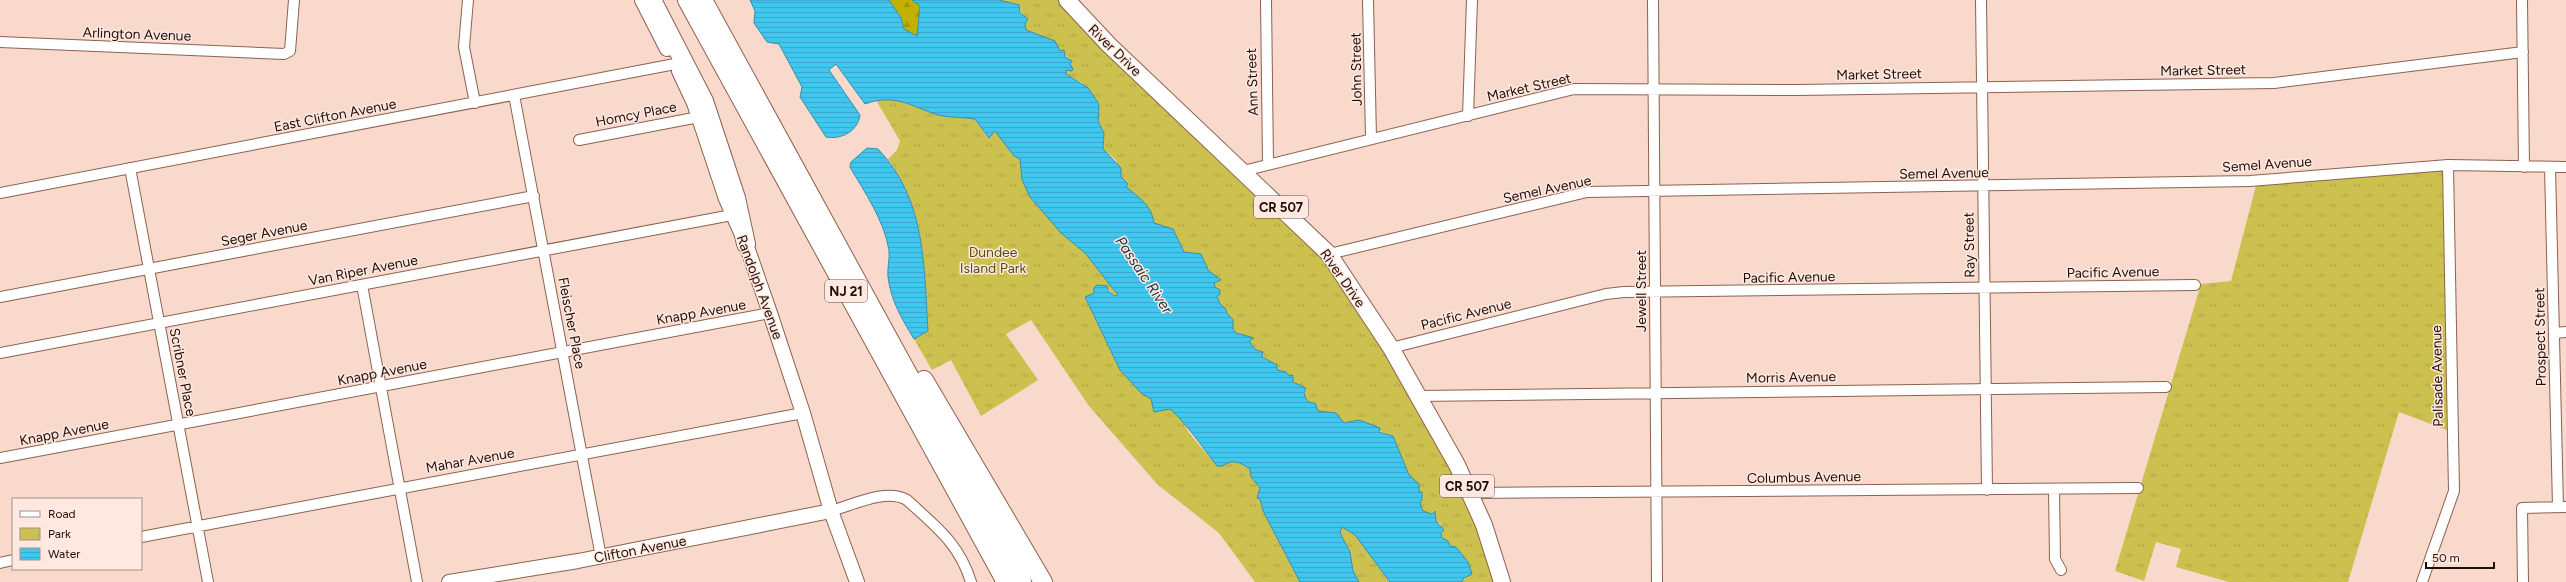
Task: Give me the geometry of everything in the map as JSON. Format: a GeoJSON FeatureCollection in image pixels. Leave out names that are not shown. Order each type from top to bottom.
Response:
{"type":"FeatureCollection","features":[{"type":"Feature","properties":{"kind":"highway"},"geometry":{"type":"LineString","coordinates":[[652,0],[704,101],[736,198],[746,244]]}},
{"type":"Feature","properties":{"kind":"highway","name":"NJ 21"},"geometry":{"type":"LineString","coordinates":[[687,0],[1006,582]]}},
{"type":"Feature","properties":{"kind":"highway","name":"NJ 21"},"geometry":{"type":"LineString","coordinates":[[703,0],[1022,582]]}},
{"type":"Feature","properties":{"kind":"highway"},"geometry":{"type":"LineString","coordinates":[[796,170],[847,249],[1043,582]]}},
{"type":"Feature","properties":{"kind":"main road","name":"River Drive"},"geometry":{"type":"LineString","coordinates":[[1067,0],[1109,45],[1329,254],[1390,348],[1470,493],[1484,525],[1502,582]]}},
{"type":"Feature","properties":{"kind":"street","name":"Arlington Avenue"},"geometry":{"type":"LineString","coordinates":[[0,42],[284,54],[290,51],[294,0]]}},
{"type":"Feature","properties":{"kind":"street"},"geometry":{"type":"LineString","coordinates":[[468,0],[464,46],[475,103]]}},
{"type":"Feature","properties":{"kind":"street","name":"Randolph Avenue"},"geometry":{"type":"LineString","coordinates":[[642,0],[675,64],[699,116],[732,215],[746,244],[770,313],[803,413],[831,511],[857,582]]}},
{"type":"Feature","properties":{"kind":"street","name":"Ann Street"},"geometry":{"type":"LineString","coordinates":[[1266,0],[1268,164]]}},
{"type":"Feature","properties":{"kind":"street","name":"John Street"},"geometry":{"type":"LineString","coordinates":[[1368,0],[1371,138]]}},
{"type":"Feature","properties":{"kind":"street"},"geometry":{"type":"LineString","coordinates":[[1468,116],[1472,0]]}},
{"type":"Feature","properties":{"kind":"street","name":"Jewell Street"},"geometry":{"type":"LineString","coordinates":[[1653,0],[1657,582]]}},
{"type":"Feature","properties":{"kind":"street","name":"Ray Street"},"geometry":{"type":"LineString","coordinates":[[1981,0],[1982,187],[1987,490]]}},
{"type":"Feature","properties":{"kind":"street"},"geometry":{"type":"LineString","coordinates":[[2522,0],[2524,167]]}},
{"type":"Feature","properties":{"kind":"street","name":"Market Street"},"geometry":{"type":"LineString","coordinates":[[1243,171],[1371,138],[1468,116],[1574,89],[1982,87],[2274,83],[2523,52]]}},
{"type":"Feature","properties":{"kind":"street","name":"East Clifton Avenue"},"geometry":{"type":"LineString","coordinates":[[0,192],[514,96],[675,64]]}},
{"type":"Feature","properties":{"kind":"street","name":"Fleischer Place"},"geometry":{"type":"LineString","coordinates":[[514,96],[601,557]]}},
{"type":"Feature","properties":{"kind":"street","name":"Homcy Place"},"geometry":{"type":"LineString","coordinates":[[580,140],[699,116]]}},
{"type":"Feature","properties":{"kind":"street","name":"Semel Avenue"},"geometry":{"type":"LineString","coordinates":[[1329,254],[1587,192],[1982,187],[2250,181],[2448,165],[2566,167]]}},
{"type":"Feature","properties":{"kind":"street","name":"Palisade Avenue"},"geometry":{"type":"LineString","coordinates":[[2422,582],[2454,491],[2448,165]]}},
{"type":"Feature","properties":{"kind":"street","name":"Prospect Street"},"geometry":{"type":"LineString","coordinates":[[2550,167],[2554,332],[2562,507]]}},
{"type":"Feature","properties":{"kind":"street","name":"Scribner Place"},"geometry":{"type":"LineString","coordinates":[[130,168],[208,582]]}},
{"type":"Feature","properties":{"kind":"street","name":"Seger Avenue"},"geometry":{"type":"LineString","coordinates":[[0,297],[534,196]]}},
{"type":"Feature","properties":{"kind":"street","name":"Van Riper Avenue"},"geometry":{"type":"LineString","coordinates":[[0,353],[732,215]]}},
{"type":"Feature","properties":{"kind":"street"},"geometry":{"type":"LineString","coordinates":[[362,285],[417,582]]}},
{"type":"Feature","properties":{"kind":"street","name":"Pacific Avenue"},"geometry":{"type":"LineString","coordinates":[[1390,348],[1606,294],[1655,292],[2195,285]]}},
{"type":"Feature","properties":{"kind":"street","name":"Knapp Avenue"},"geometry":{"type":"LineString","coordinates":[[0,458],[770,313]]}},
{"type":"Feature","properties":{"kind":"street"},"geometry":{"type":"LineString","coordinates":[[2554,332],[2566,332]]}},
{"type":"Feature","properties":{"kind":"street","name":"Morris Avenue"},"geometry":{"type":"LineString","coordinates":[[1417,396],[2166,387]]}},
{"type":"Feature","properties":{"kind":"street","name":"Mahar Avenue"},"geometry":{"type":"LineString","coordinates":[[142,537],[400,487],[803,413]]}},
{"type":"Feature","properties":{"kind":"street","name":"Columbus Avenue"},"geometry":{"type":"LineString","coordinates":[[1470,493],[1656,493],[2138,488]]}},
{"type":"Feature","properties":{"kind":"street"},"geometry":{"type":"LineString","coordinates":[[2054,489],[2055,559],[2061,570]]}},
{"type":"Feature","properties":{"kind":"street"},"geometry":{"type":"LineString","coordinates":[[831,511],[889,495],[901,496],[955,546],[966,564],[971,582]]}},
{"type":"Feature","properties":{"kind":"street"},"geometry":{"type":"LineString","coordinates":[[2523,582],[2522,508],[2562,507]]}},
{"type":"Feature","properties":{"kind":"street","name":"Clifton Avenue"},"geometry":{"type":"LineString","coordinates":[[449,582],[601,557],[831,511]]}},
{"type":"Feature","properties":{"kind":"street"},"geometry":{"type":"LineString","coordinates":[[0,562],[12,560]]}},
{"type":"Feature","properties":{"kind":"green space"},"geometry":{"type":"Polygon","coordinates":[[[889,0],[912,0],[920,6],[917,36],[904,29],[901,18],[889,0]]]}},
{"type":"Feature","properties":{"kind":"green space"},"geometry":{"type":"Polygon","coordinates":[[[999,0],[1069,0],[1329,254],[1470,493],[1501,582],[1462,582],[1468,575],[1468,562],[1442,538],[1441,524],[1436,521],[1434,511],[1432,514],[1423,511],[1420,503],[1422,492],[1419,492],[1416,481],[1409,476],[1393,436],[1353,421],[1344,423],[1336,413],[1318,411],[1315,403],[1309,402],[1304,398],[1305,387],[1296,385],[1286,372],[1277,370],[1277,365],[1265,360],[1261,351],[1256,350],[1250,343],[1250,340],[1254,338],[1236,333],[1233,329],[1233,320],[1225,308],[1220,304],[1214,283],[1221,280],[1208,270],[1201,254],[1184,252],[1173,229],[1154,223],[1139,197],[1126,187],[1128,183],[1120,177],[1116,160],[1103,149],[1104,133],[1098,121],[1099,104],[1082,83],[1066,74],[1066,70],[1072,71],[1073,69],[1070,64],[1072,61],[1038,34],[1026,30],[1019,5],[999,0]]]}},
{"type":"Feature","properties":{"kind":"green space","name":"Dundee Island Park"},"geometry":{"type":"Polygon","coordinates":[[[893,99],[939,115],[975,119],[988,138],[995,131],[1014,156],[1020,159],[1022,180],[1061,233],[1085,253],[1118,295],[1115,296],[1107,288],[1085,298],[1120,370],[1141,393],[1170,409],[1183,421],[1189,433],[1217,466],[1234,461],[1251,469],[1251,477],[1260,488],[1259,498],[1263,511],[1300,582],[1255,582],[1219,533],[1157,484],[1089,406],[1031,320],[1006,334],[1038,380],[981,416],[951,360],[932,370],[914,339],[928,331],[924,263],[917,220],[901,179],[888,159],[897,150],[900,141],[876,100],[893,99]]]}},
{"type":"Feature","properties":{"kind":"green space"},"geometry":{"type":"Polygon","coordinates":[[[2450,166],[2455,433],[2399,412],[2348,582],[2229,582],[2176,567],[2181,549],[2156,542],[2144,581],[2115,571],[2201,284],[2231,281],[2257,182],[2450,166]]]}},
{"type":"Feature","properties":{"kind":"green space"},"geometry":{"type":"Polygon","coordinates":[[[1342,527],[1355,535],[1390,582],[1359,582],[1353,571],[1350,552],[1340,532],[1342,527]]]}},
{"type":"Feature","properties":{"kind":"water","name":"Passaic River"},"geometry":{"type":"Polygon","coordinates":[[[750,0],[889,0],[901,18],[904,29],[917,36],[920,6],[912,0],[999,0],[1019,5],[1020,13],[1028,19],[1025,24],[1026,30],[1055,41],[1060,51],[1064,50],[1065,57],[1072,61],[1070,64],[1073,69],[1072,71],[1066,70],[1066,74],[1088,88],[1099,104],[1098,121],[1104,133],[1103,149],[1121,168],[1121,177],[1128,184],[1126,187],[1140,198],[1148,207],[1154,223],[1173,229],[1184,252],[1201,254],[1208,270],[1221,280],[1214,283],[1215,287],[1220,290],[1220,294],[1217,296],[1220,304],[1225,308],[1233,320],[1233,329],[1236,333],[1254,338],[1250,340],[1250,343],[1256,350],[1263,352],[1262,357],[1277,365],[1277,370],[1286,372],[1289,376],[1293,375],[1293,382],[1306,388],[1304,392],[1306,399],[1315,403],[1318,411],[1336,413],[1344,423],[1359,420],[1380,428],[1379,432],[1393,436],[1409,475],[1419,484],[1419,492],[1422,492],[1422,500],[1420,503],[1423,511],[1432,514],[1435,511],[1436,521],[1444,530],[1441,533],[1442,538],[1448,541],[1450,546],[1456,547],[1468,562],[1472,574],[1464,578],[1462,582],[1390,582],[1355,535],[1342,527],[1340,533],[1350,552],[1353,571],[1359,582],[1300,582],[1263,511],[1260,499],[1257,498],[1260,488],[1251,477],[1250,469],[1236,462],[1230,462],[1223,466],[1217,466],[1177,415],[1170,409],[1154,412],[1151,399],[1141,393],[1120,370],[1085,297],[1094,293],[1094,288],[1097,285],[1107,286],[1108,291],[1115,296],[1118,295],[1085,253],[1061,233],[1030,197],[1022,180],[1020,159],[1014,156],[995,131],[989,138],[975,119],[938,115],[894,100],[876,101],[865,104],[836,64],[829,70],[860,115],[856,126],[848,133],[843,136],[832,138],[826,137],[800,97],[802,87],[779,44],[767,42],[754,23],[755,11],[750,0]]]}},
{"type":"Feature","properties":{"kind":"water"},"geometry":{"type":"Polygon","coordinates":[[[867,148],[878,149],[894,169],[906,189],[920,234],[928,331],[914,339],[901,317],[889,286],[889,250],[883,228],[850,167],[851,162],[867,148]]]}}]}
